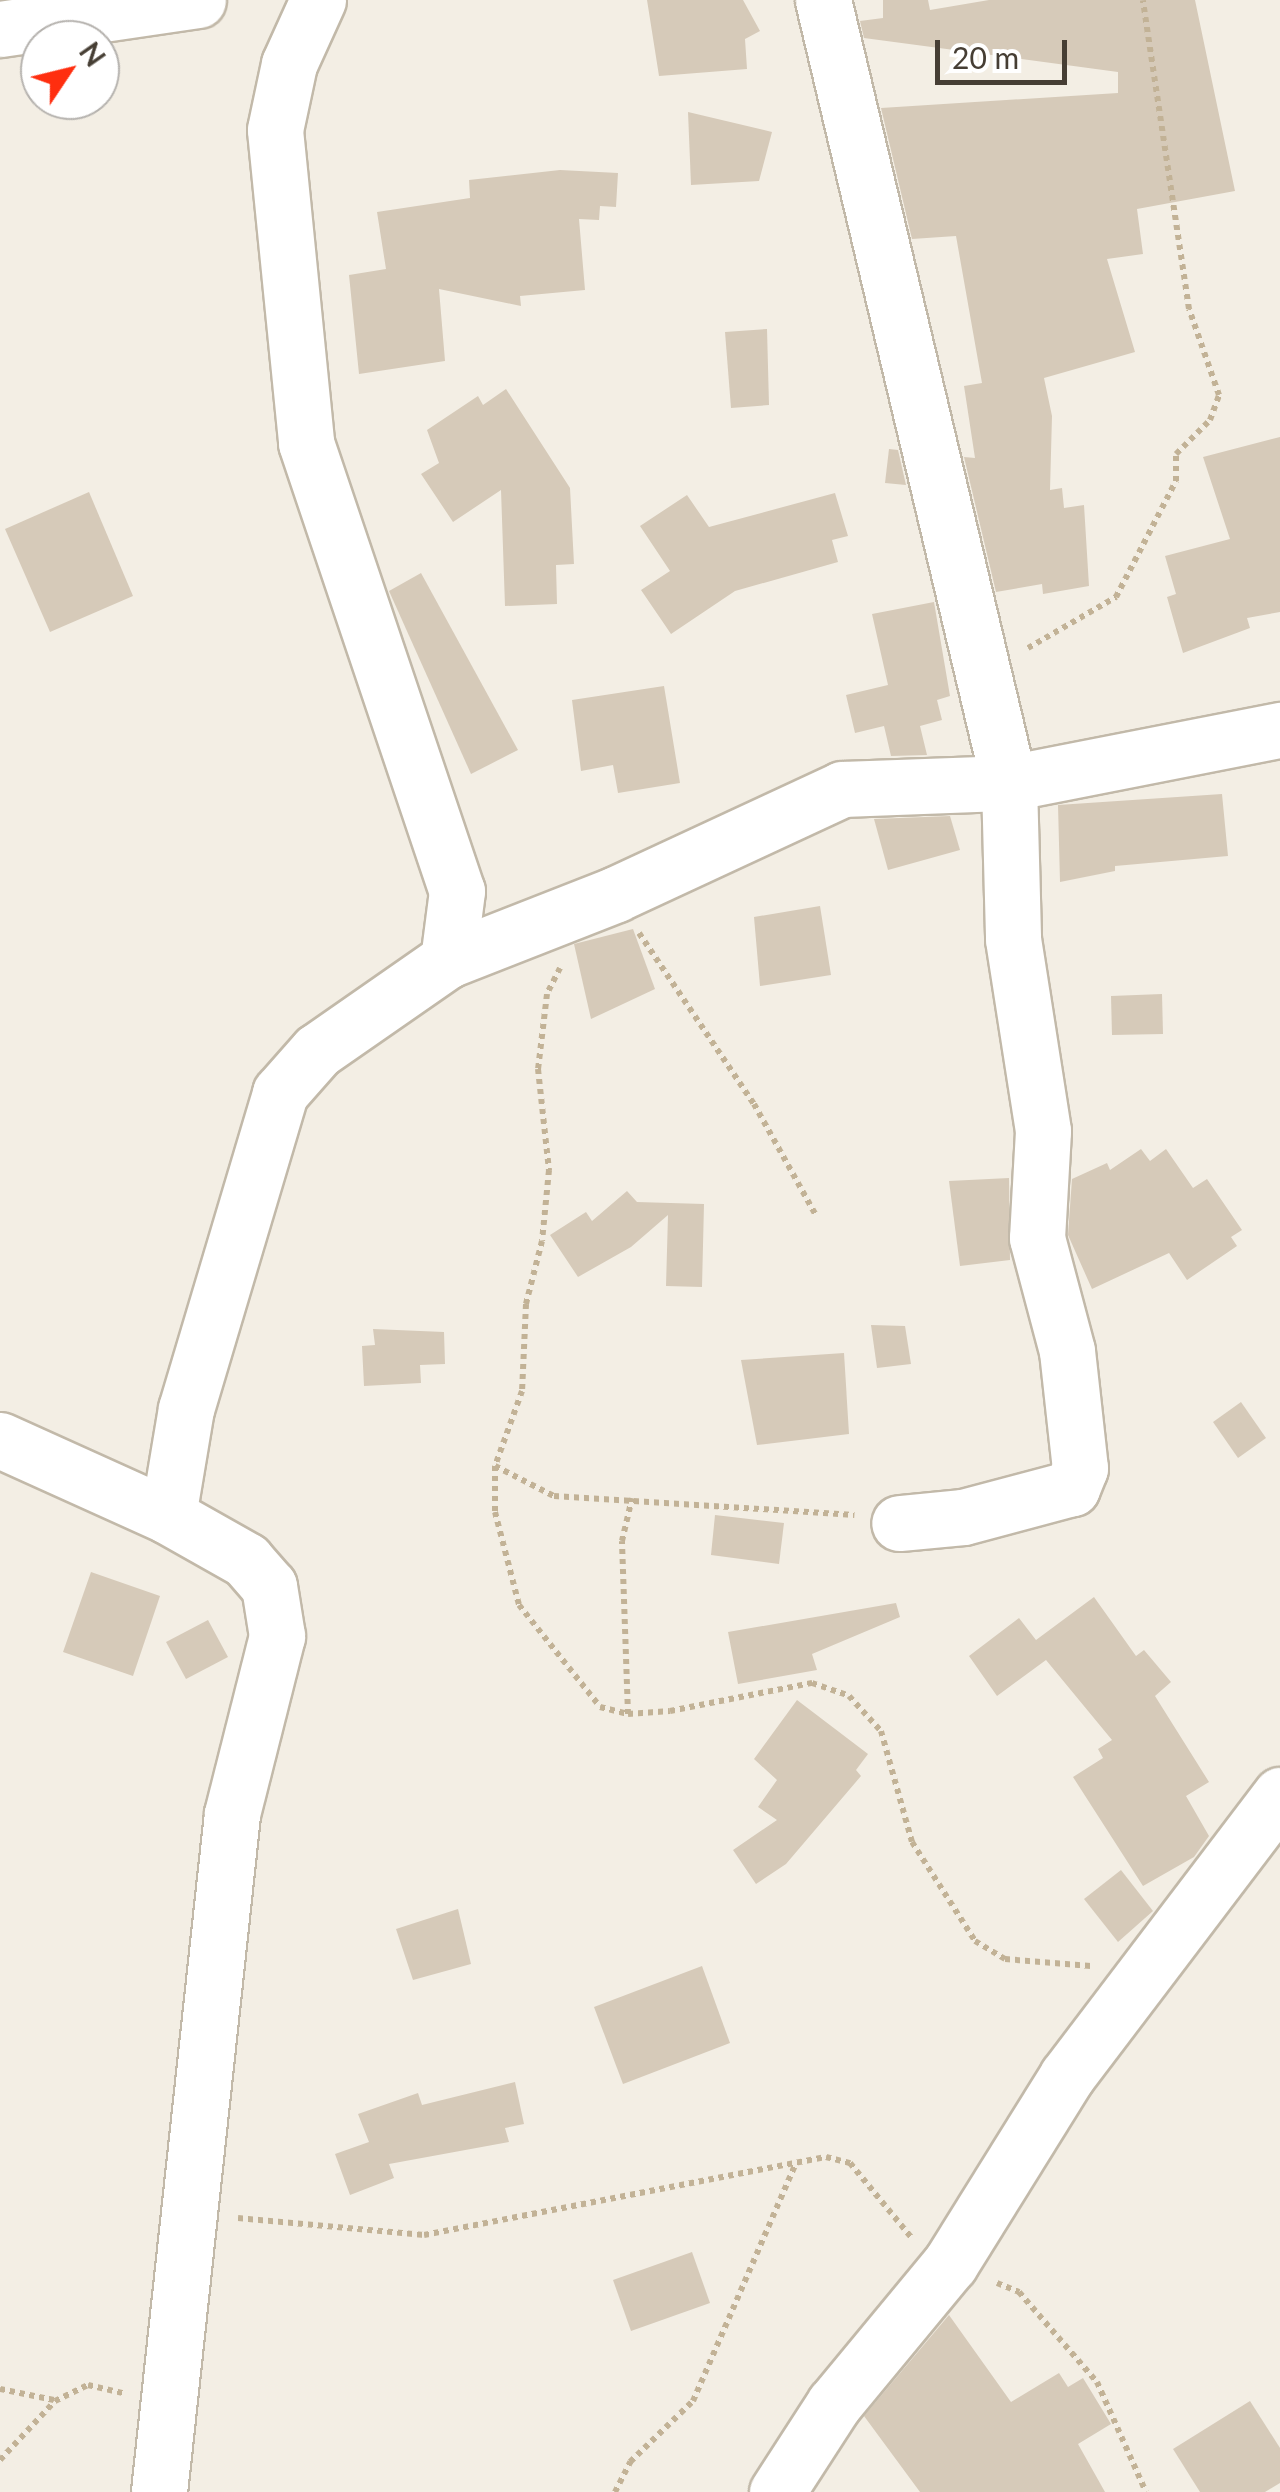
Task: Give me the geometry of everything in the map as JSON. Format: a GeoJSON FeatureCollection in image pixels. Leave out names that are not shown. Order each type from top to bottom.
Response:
{"type":"FeatureCollection","features":[{"type":"Feature","properties":{"kind":"street"},"geometry":{"type":"LineString","coordinates":[[0,29],[198,0]]}},
{"type":"Feature","properties":{"kind":"street"},"geometry":{"type":"LineString","coordinates":[[318,0],[289,64],[275,130],[306,443],[457,890],[448,960]]}},
{"type":"Feature","properties":{"kind":"street"},"geometry":{"type":"LineString","coordinates":[[823,0],[1009,783],[1013,939],[1043,1131],[1037,1238],[1067,1351],[1080,1468],[1072,1488],[963,1517],[899,1524]]}},
{"type":"Feature","properties":{"kind":"street"},"geometry":{"type":"LineString","coordinates":[[168,1516],[186,1409],[280,1093],[316,1051],[448,960],[603,899],[842,789],[1009,783],[1280,730]]}},
{"type":"Feature","properties":{"kind":"street"},"geometry":{"type":"LineString","coordinates":[[0,1440],[168,1516],[246,1560],[269,1586],[277,1636],[232,1814],[159,2492]]}},
{"type":"Feature","properties":{"kind":"street"},"geometry":{"type":"LineString","coordinates":[[777,2492],[834,2404],[950,2264],[1068,2076],[1280,1795]]}},
{"type":"Feature","properties":{"kind":"path"},"geometry":{"type":"LineString","coordinates":[[983,674],[1116,597],[1176,480],[1176,454],[1210,420],[1219,395],[1190,310],[1143,0]]}},
{"type":"Feature","properties":{"kind":"path"},"geometry":{"type":"LineString","coordinates":[[817,1218],[754,1104],[603,899],[547,994],[538,1070],[549,1170],[542,1242],[526,1304],[522,1391],[495,1466],[495,1512],[519,1605],[600,1707],[628,1714],[812,1683],[849,1696],[881,1731],[912,1842],[976,1940],[1005,1960],[1146,1971]]}},
{"type":"Feature","properties":{"kind":"path"},"geometry":{"type":"LineString","coordinates":[[495,1466],[554,1496],[824,1509],[899,1524]]}},
{"type":"Feature","properties":{"kind":"path"},"geometry":{"type":"LineString","coordinates":[[628,1714],[622,1541],[632,1498]]}},
{"type":"Feature","properties":{"kind":"path"},"geometry":{"type":"LineString","coordinates":[[191,2214],[424,2235],[826,2156],[850,2164],[901,2231],[950,2264],[1019,2292],[1098,2382],[1146,2492]]}},
{"type":"Feature","properties":{"kind":"path"},"geometry":{"type":"LineString","coordinates":[[615,2492],[630,2462],[693,2401],[796,2163]]}},
{"type":"Feature","properties":{"kind":"path"},"geometry":{"type":"LineString","coordinates":[[0,2460],[55,2401],[88,2386],[170,2402]]}},
{"type":"Feature","properties":{"kind":"path"},"geometry":{"type":"LineString","coordinates":[[0,2389],[55,2401]]}},
{"type":"Feature","properties":{"kind":"building"},"geometry":{"type":"Polygon","coordinates":[[[647,0],[743,0],[760,31],[745,39],[747,69],[659,76],[647,0]]]}},
{"type":"Feature","properties":{"kind":"building"},"geometry":{"type":"Polygon","coordinates":[[[883,0],[928,0],[930,10],[989,0],[1195,0],[1235,191],[1137,209],[1143,254],[1107,259],[1135,352],[1044,378],[1052,416],[1050,490],[1062,488],[1064,508],[1084,505],[1089,586],[1043,594],[1042,584],[996,592],[964,457],[975,458],[964,386],[982,383],[956,236],[912,239],[881,108],[1118,93],[1118,72],[864,38],[860,21],[883,18],[883,0]]]}},
{"type":"Feature","properties":{"kind":"building"},"geometry":{"type":"Polygon","coordinates":[[[688,112],[772,132],[759,181],[691,185],[688,112]]]}},
{"type":"Feature","properties":{"kind":"building"},"geometry":{"type":"Polygon","coordinates":[[[560,170],[618,173],[616,207],[600,206],[599,220],[579,219],[585,290],[520,296],[521,306],[439,289],[445,361],[359,374],[349,275],[386,269],[377,212],[470,198],[469,180],[560,170]]]}},
{"type":"Feature","properties":{"kind":"building"},"geometry":{"type":"Polygon","coordinates":[[[767,329],[769,405],[731,408],[725,332],[767,329]]]}},
{"type":"Feature","properties":{"kind":"building"},"geometry":{"type":"Polygon","coordinates":[[[506,389],[570,488],[574,564],[556,565],[557,604],[505,606],[501,490],[453,522],[421,474],[439,463],[427,430],[478,396],[483,405],[506,389]]]}},
{"type":"Feature","properties":{"kind":"building"},"geometry":{"type":"Polygon","coordinates":[[[1280,437],[1280,612],[1247,618],[1250,628],[1183,653],[1167,597],[1176,594],[1165,556],[1230,539],[1203,457],[1280,437]]]}},
{"type":"Feature","properties":{"kind":"building"},"geometry":{"type":"Polygon","coordinates":[[[889,449],[898,450],[906,485],[885,483],[889,449]]]}},
{"type":"Feature","properties":{"kind":"building"},"geometry":{"type":"Polygon","coordinates":[[[89,492],[133,596],[50,632],[5,529],[89,492]]]}},
{"type":"Feature","properties":{"kind":"building"},"geometry":{"type":"Polygon","coordinates":[[[835,493],[848,536],[832,540],[838,562],[735,591],[671,634],[641,590],[670,571],[640,526],[687,495],[709,527],[835,493]]]}},
{"type":"Feature","properties":{"kind":"building"},"geometry":{"type":"Polygon","coordinates":[[[421,573],[518,750],[471,774],[389,591],[421,573]]]}},
{"type":"Feature","properties":{"kind":"building"},"geometry":{"type":"Polygon","coordinates":[[[934,602],[950,696],[937,700],[942,720],[920,726],[927,755],[891,756],[884,726],[855,733],[846,695],[888,685],[872,614],[934,602]]]}},
{"type":"Feature","properties":{"kind":"building"},"geometry":{"type":"Polygon","coordinates":[[[664,686],[680,783],[618,793],[613,765],[581,771],[572,700],[664,686]]]}},
{"type":"Feature","properties":{"kind":"building"},"geometry":{"type":"Polygon","coordinates":[[[1222,794],[1228,856],[1115,866],[1115,871],[1060,882],[1058,805],[1222,794]]]}},
{"type":"Feature","properties":{"kind":"building"},"geometry":{"type":"Polygon","coordinates":[[[950,816],[960,850],[888,870],[874,819],[950,816]]]}},
{"type":"Feature","properties":{"kind":"building"},"geometry":{"type":"Polygon","coordinates":[[[820,906],[831,975],[760,986],[754,917],[820,906]]]}},
{"type":"Feature","properties":{"kind":"building"},"geometry":{"type":"Polygon","coordinates":[[[633,929],[655,989],[591,1019],[574,944],[633,929]]]}},
{"type":"Feature","properties":{"kind":"building"},"geometry":{"type":"Polygon","coordinates":[[[1162,994],[1163,1034],[1112,1035],[1111,996],[1162,994]]]}},
{"type":"Feature","properties":{"kind":"building"},"geometry":{"type":"Polygon","coordinates":[[[1141,1149],[1150,1161],[1166,1149],[1193,1188],[1207,1179],[1242,1230],[1231,1237],[1237,1246],[1187,1280],[1169,1253],[1092,1289],[1068,1235],[1072,1179],[1107,1163],[1110,1170],[1141,1149]]]}},
{"type":"Feature","properties":{"kind":"building"},"geometry":{"type":"Polygon","coordinates":[[[1009,1178],[1010,1260],[960,1266],[949,1181],[1009,1178]]]}},
{"type":"Feature","properties":{"kind":"building"},"geometry":{"type":"Polygon","coordinates":[[[627,1191],[637,1202],[704,1204],[702,1287],[666,1286],[668,1215],[631,1247],[578,1277],[550,1235],[586,1212],[592,1221],[627,1191]]]}},
{"type":"Feature","properties":{"kind":"building"},"geometry":{"type":"Polygon","coordinates":[[[871,1325],[905,1326],[911,1364],[877,1368],[871,1325]]]}},
{"type":"Feature","properties":{"kind":"building"},"geometry":{"type":"Polygon","coordinates":[[[373,1329],[444,1332],[445,1364],[420,1365],[421,1383],[364,1386],[362,1346],[375,1345],[373,1329]]]}},
{"type":"Feature","properties":{"kind":"building"},"geometry":{"type":"Polygon","coordinates":[[[844,1353],[849,1434],[757,1445],[741,1360],[844,1353]]]}},
{"type":"Feature","properties":{"kind":"building"},"geometry":{"type":"Polygon","coordinates":[[[1241,1402],[1266,1438],[1238,1458],[1213,1422],[1241,1402]]]}},
{"type":"Feature","properties":{"kind":"building"},"geometry":{"type":"Polygon","coordinates":[[[715,1515],[784,1523],[779,1564],[711,1555],[715,1515]]]}},
{"type":"Feature","properties":{"kind":"building"},"geometry":{"type":"Polygon","coordinates":[[[91,1572],[160,1596],[133,1676],[63,1652],[91,1572]]]}},
{"type":"Feature","properties":{"kind":"building"},"geometry":{"type":"Polygon","coordinates":[[[1094,1597],[1136,1656],[1144,1650],[1171,1682],[1155,1696],[1209,1782],[1186,1796],[1209,1836],[1194,1857],[1143,1886],[1073,1777],[1103,1758],[1098,1749],[1112,1740],[1046,1660],[997,1696],[969,1656],[1019,1618],[1036,1640],[1094,1597]]]}},
{"type":"Feature","properties":{"kind":"building"},"geometry":{"type":"Polygon","coordinates":[[[896,1603],[900,1617],[812,1654],[817,1670],[738,1684],[728,1632],[896,1603]]]}},
{"type":"Feature","properties":{"kind":"building"},"geometry":{"type":"Polygon","coordinates":[[[208,1620],[228,1657],[186,1679],[166,1642],[208,1620]]]}},
{"type":"Feature","properties":{"kind":"building"},"geometry":{"type":"Polygon","coordinates":[[[797,1700],[868,1754],[856,1770],[861,1776],[786,1864],[756,1884],[733,1850],[777,1820],[758,1807],[777,1780],[754,1759],[797,1700]]]}},
{"type":"Feature","properties":{"kind":"building"},"geometry":{"type":"Polygon","coordinates":[[[1121,1870],[1153,1911],[1118,1942],[1084,1899],[1121,1870]]]}},
{"type":"Feature","properties":{"kind":"building"},"geometry":{"type":"Polygon","coordinates":[[[458,1909],[471,1964],[413,1980],[396,1929],[458,1909]]]}},
{"type":"Feature","properties":{"kind":"building"},"geometry":{"type":"Polygon","coordinates":[[[702,1966],[730,2043],[623,2084],[594,2007],[702,1966]]]}},
{"type":"Feature","properties":{"kind":"building"},"geometry":{"type":"Polygon","coordinates":[[[515,2082],[524,2124],[505,2128],[509,2142],[389,2164],[394,2178],[350,2195],[335,2154],[369,2142],[358,2114],[418,2093],[422,2105],[515,2082]]]}},
{"type":"Feature","properties":{"kind":"building"},"geometry":{"type":"Polygon","coordinates":[[[692,2252],[710,2303],[631,2331],[613,2280],[692,2252]]]}},
{"type":"Feature","properties":{"kind":"building"},"geometry":{"type":"Polygon","coordinates":[[[949,2315],[1011,2402],[1059,2373],[1068,2387],[1083,2378],[1111,2424],[1078,2444],[1105,2492],[920,2492],[864,2416],[949,2315]]]}},
{"type":"Feature","properties":{"kind":"building"},"geometry":{"type":"Polygon","coordinates":[[[1250,2401],[1280,2448],[1280,2483],[1265,2492],[1200,2492],[1173,2449],[1250,2401]]]}}]}
